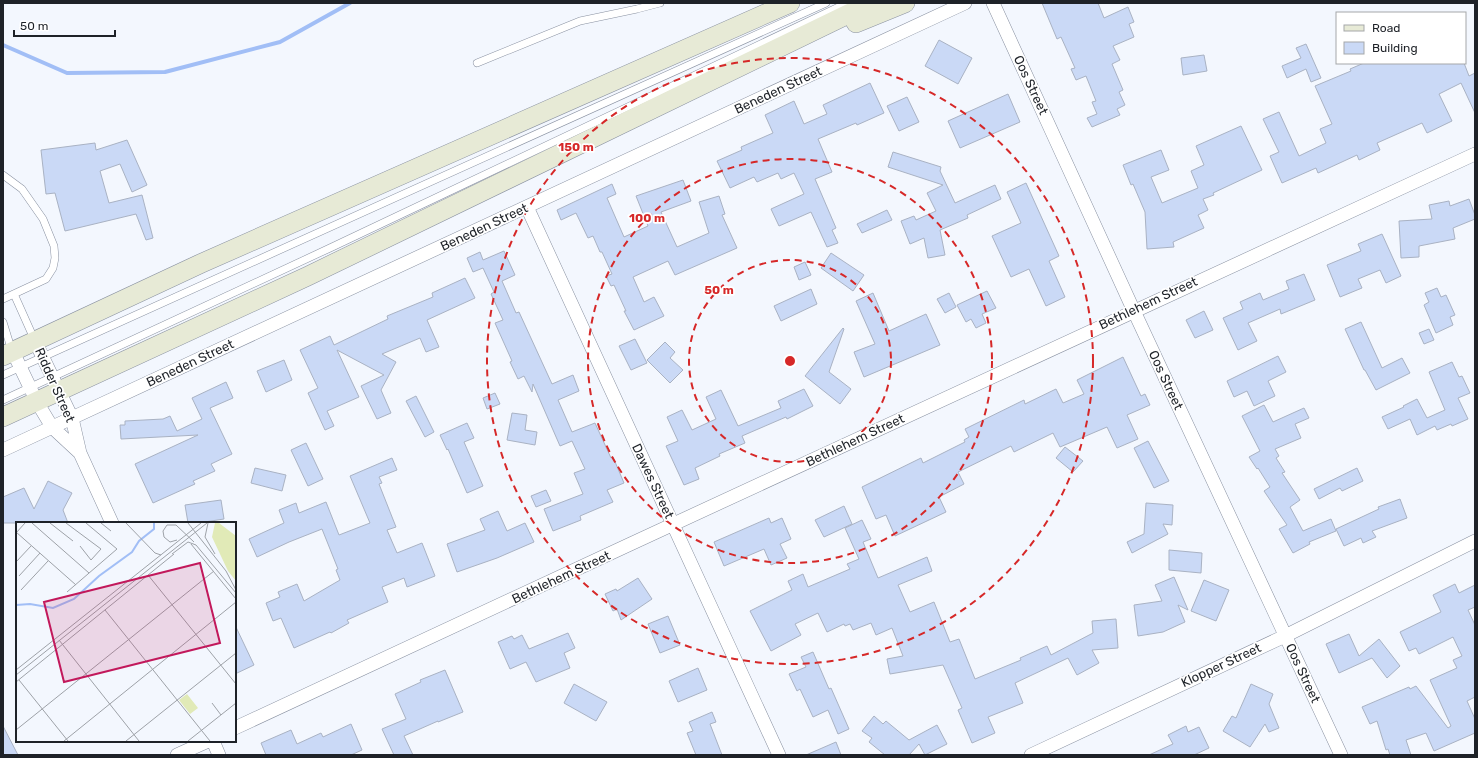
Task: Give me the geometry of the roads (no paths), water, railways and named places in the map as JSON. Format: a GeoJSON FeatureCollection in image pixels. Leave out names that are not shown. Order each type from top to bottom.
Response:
{"type":"FeatureCollection","features":[{"type":"Feature","properties":{"kind":"main road"},"geometry":{"type":"LineString","coordinates":[[12,358],[39,349],[202,263],[790,3]]}},
{"type":"Feature","properties":{"kind":"main road"},"geometry":{"type":"LineString","coordinates":[[3,417],[34,394],[308,276],[748,61],[871,3]]}},
{"type":"Feature","properties":{"kind":"main road"},"geometry":{"type":"LineString","coordinates":[[748,61],[826,36],[905,3]]}},
{"type":"Feature","properties":{"kind":"street","name":"Beneden Street"},"geometry":{"type":"LineString","coordinates":[[3,450],[965,3]]}},
{"type":"Feature","properties":{"kind":"street","name":"Oos Street"},"geometry":{"type":"LineString","coordinates":[[993,3],[1133,309],[1341,755]]}},
{"type":"Feature","properties":{"kind":"street","name":"Bethlehem Street"},"geometry":{"type":"LineString","coordinates":[[236,728],[1133,309],[1475,154]]}},
{"type":"Feature","properties":{"kind":"street","name":"Dawes Street"},"geometry":{"type":"LineString","coordinates":[[527,207],[779,755]]}},
{"type":"Feature","properties":{"kind":"street","name":"Ridder Street"},"geometry":{"type":"LineString","coordinates":[[39,349],[72,418],[80,453],[112,522]]}},
{"type":"Feature","properties":{"kind":"street","name":"Ridder Street"},"geometry":{"type":"LineString","coordinates":[[12,358],[52,427],[80,453]]}},
{"type":"Feature","properties":{"kind":"street","name":"Klopper Street"},"geometry":{"type":"LineString","coordinates":[[1031,755],[1285,636],[1475,541]]}},
{"type":"Feature","properties":{"kind":"street"},"geometry":{"type":"LineString","coordinates":[[177,755],[206,742]]}},
{"type":"Feature","properties":{"kind":"street"},"geometry":{"type":"LineString","coordinates":[[213,742],[219,755]]}},
{"type":"Feature","properties":{"kind":"lane"},"geometry":{"type":"LineString","coordinates":[[477,63],[580,21],[660,3]]}},
{"type":"Feature","properties":{"kind":"lane"},"geometry":{"type":"LineString","coordinates":[[14,294],[39,349],[826,3]]}},
{"type":"Feature","properties":{"kind":"lane"},"geometry":{"type":"LineString","coordinates":[[56,384],[323,251],[847,3]]}},
{"type":"Feature","properties":{"kind":"lane"},"geometry":{"type":"LineString","coordinates":[[3,175],[22,189],[43,220],[54,246],[55,258],[53,268],[46,279],[3,299]]}},
{"type":"Feature","properties":{"kind":"lane"},"geometry":{"type":"LineString","coordinates":[[3,322],[12,358],[3,375]]}},
{"type":"Feature","properties":{"kind":"lane"},"geometry":{"type":"LineString","coordinates":[[3,400],[34,394]]}},
{"type":"Feature","properties":{"kind":"waterway"},"geometry":{"type":"LineString","coordinates":[[3,45],[67,73],[165,72],[280,42],[350,3]]}}]}
